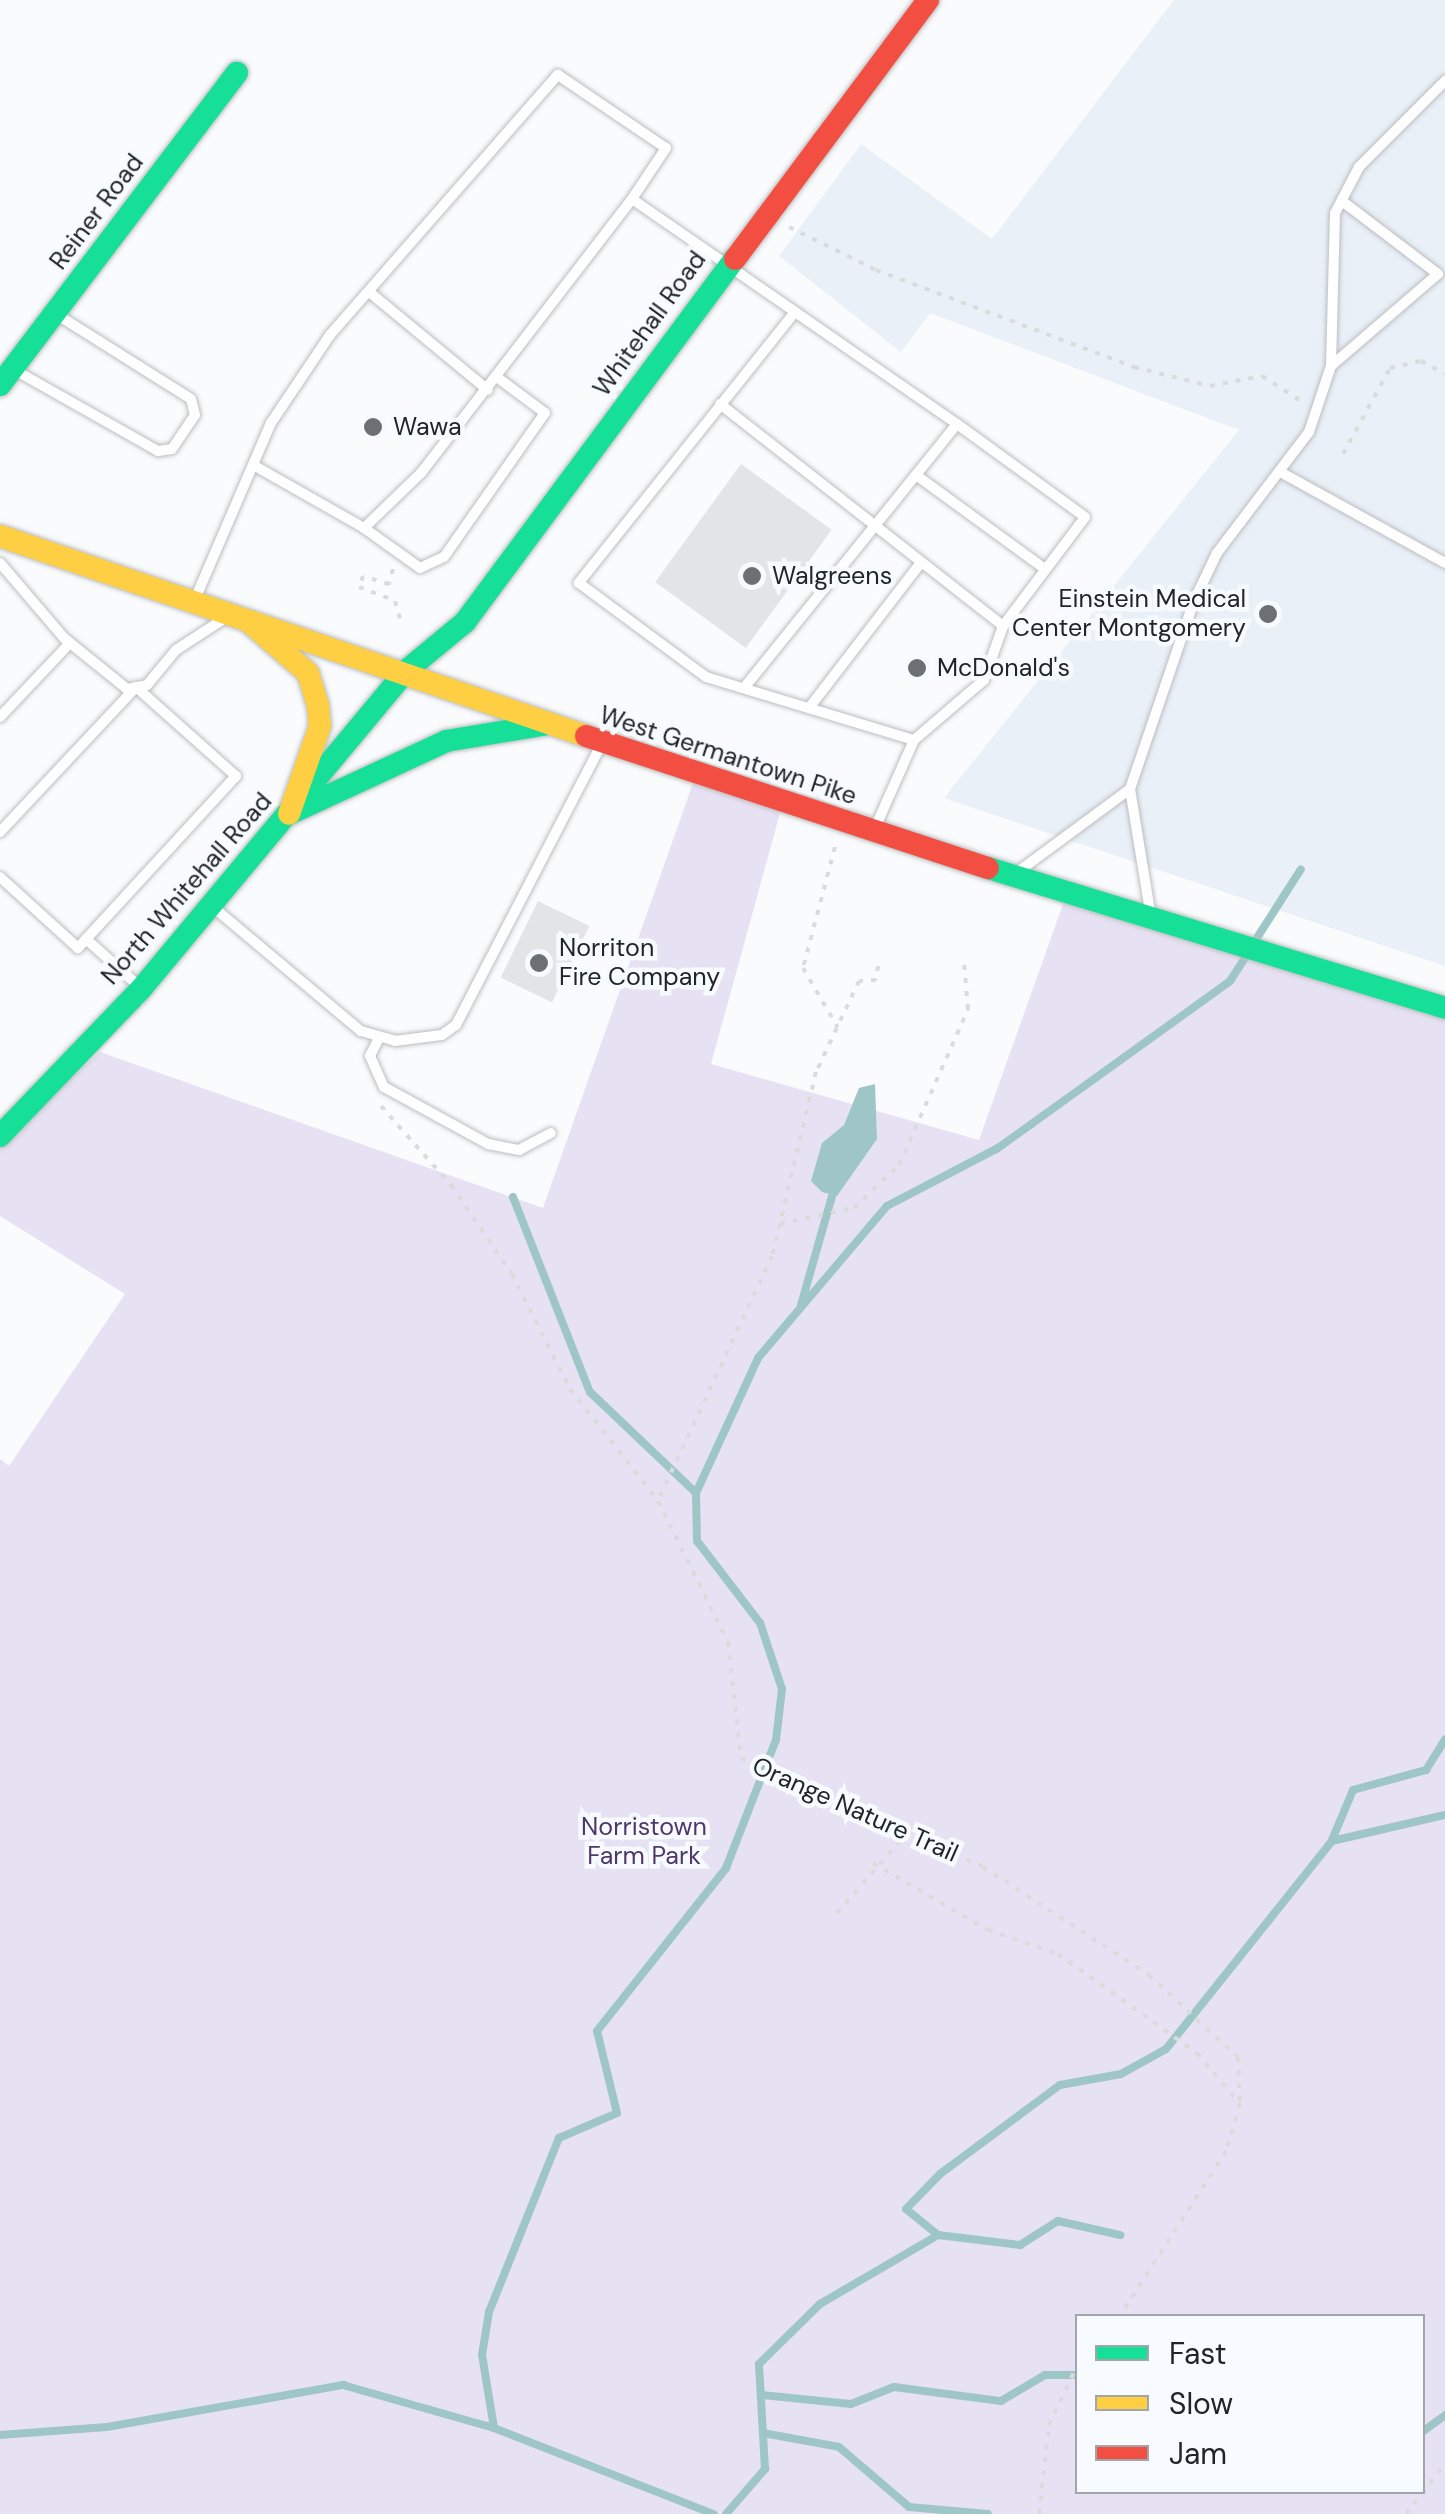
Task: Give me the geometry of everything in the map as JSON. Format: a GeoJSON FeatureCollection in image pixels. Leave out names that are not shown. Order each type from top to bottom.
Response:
{"type":"FeatureCollection","features":[{"type":"Feature","properties":{"kind":"main road","name":"Whitehall Road"},"geometry":{"type":"LineString","coordinates":[[407,670],[464,622],[928,0]]}},
{"type":"Feature","properties":{"kind":"main road","name":"Reiner Road"},"geometry":{"type":"LineString","coordinates":[[6,377],[237,73]]}},
{"type":"Feature","properties":{"kind":"main road","name":"West Germantown Pike"},"geometry":{"type":"LineString","coordinates":[[0,536],[237,611],[407,670],[546,725],[841,823],[1445,1008]]}},
{"type":"Feature","properties":{"kind":"main road"},"geometry":{"type":"LineString","coordinates":[[237,611],[308,673],[318,704],[320,726],[289,814]]}},
{"type":"Feature","properties":{"kind":"main road","name":"North Whitehall Road"},"geometry":{"type":"LineString","coordinates":[[0,1136],[141,988],[208,903],[289,814],[407,670]]}},
{"type":"Feature","properties":{"kind":"main road"},"geometry":{"type":"LineString","coordinates":[[289,814],[431,746],[546,725]]}},
{"type":"Feature","properties":{"kind":"lane"},"geometry":{"type":"LineString","coordinates":[[196,598],[225,514],[255,466],[271,422],[330,335],[373,294],[558,75],[666,148],[632,200],[498,378],[364,528]]}},
{"type":"Feature","properties":{"kind":"lane"},"geometry":{"type":"LineString","coordinates":[[1152,917],[1130,789],[1218,553],[1284,474],[1318,408],[1331,366],[1328,271],[1342,201],[1409,109],[1445,81]]}},
{"type":"Feature","properties":{"kind":"lane"},"geometry":{"type":"LineString","coordinates":[[632,200],[730,262],[794,312],[1085,517],[1003,626],[984,680],[914,740],[873,833]]}},
{"type":"Feature","properties":{"kind":"lane"},"geometry":{"type":"LineString","coordinates":[[1331,366],[1441,270],[1342,201]]}},
{"type":"Feature","properties":{"kind":"lane"},"geometry":{"type":"LineString","coordinates":[[373,294],[488,390]]}},
{"type":"Feature","properties":{"kind":"lane"},"geometry":{"type":"LineString","coordinates":[[794,312],[579,583],[706,677],[914,740]]}},
{"type":"Feature","properties":{"kind":"lane"},"geometry":{"type":"LineString","coordinates":[[6,377],[158,452],[172,448],[195,415],[191,399],[54,314]]}},
{"type":"Feature","properties":{"kind":"lane"},"geometry":{"type":"LineString","coordinates":[[255,466],[364,528],[420,568],[444,557],[544,413],[498,378]]}},
{"type":"Feature","properties":{"kind":"lane"},"geometry":{"type":"LineString","coordinates":[[720,404],[871,531],[1003,626]]}},
{"type":"Feature","properties":{"kind":"lane"},"geometry":{"type":"LineString","coordinates":[[744,688],[957,424]]}},
{"type":"Feature","properties":{"kind":"lane"},"geometry":{"type":"LineString","coordinates":[[1284,474],[1445,563]]}},
{"type":"Feature","properties":{"kind":"lane"},"geometry":{"type":"LineString","coordinates":[[916,475],[1045,569]]}},
{"type":"Feature","properties":{"kind":"lane"},"geometry":{"type":"LineString","coordinates":[[0,563],[70,643],[136,687],[236,776],[78,948],[0,878]]}},
{"type":"Feature","properties":{"kind":"lane"},"geometry":{"type":"LineString","coordinates":[[809,708],[918,565]]}},
{"type":"Feature","properties":{"kind":"lane"},"geometry":{"type":"LineString","coordinates":[[0,832],[136,687],[237,611]]}},
{"type":"Feature","properties":{"kind":"lane"},"geometry":{"type":"LineString","coordinates":[[0,718],[70,643]]}},
{"type":"Feature","properties":{"kind":"lane"},"geometry":{"type":"LineString","coordinates":[[208,903],[379,1038],[426,1040],[456,1025],[602,744]]}},
{"type":"Feature","properties":{"kind":"lane"},"geometry":{"type":"LineString","coordinates":[[1010,876],[1130,789]]}},
{"type":"Feature","properties":{"kind":"lane"},"geometry":{"type":"LineString","coordinates":[[86,939],[141,988]]}},
{"type":"Feature","properties":{"kind":"lane"},"geometry":{"type":"LineString","coordinates":[[379,1038],[370,1056],[384,1087],[488,1144],[519,1150],[551,1133]]}},
{"type":"Feature","properties":{"kind":"path"},"geometry":{"type":"LineString","coordinates":[[769,210],[803,238],[876,270],[1134,367],[1210,386],[1262,376],[1318,408]]}},
{"type":"Feature","properties":{"kind":"path"},"geometry":{"type":"LineString","coordinates":[[1344,454],[1390,368],[1421,361],[1445,374]]}},
{"type":"Feature","properties":{"kind":"path"},"geometry":{"type":"LineString","coordinates":[[397,553],[388,584],[363,576],[359,587],[395,601],[401,622]]}},
{"type":"Feature","properties":{"kind":"path"},"geometry":{"type":"LineString","coordinates":[[838,1028],[802,968],[841,823]]}},
{"type":"Feature","properties":{"kind":"path"},"geometry":{"type":"LineString","coordinates":[[780,1224],[854,1208],[899,1165],[968,1009],[964,961]]}},
{"type":"Feature","properties":{"kind":"path"},"geometry":{"type":"LineString","coordinates":[[384,1087],[380,1110],[451,1185],[512,1274],[570,1389],[658,1501],[710,1400],[780,1224],[802,1115],[859,981],[876,980],[878,966]]}},
{"type":"Feature","properties":{"kind":"path","name":"Orange Nature Trail"},"geometry":{"type":"LineString","coordinates":[[658,1501],[728,1642],[741,1758],[998,1876],[1208,2020],[1238,2057],[1240,2104],[1211,2179],[1121,2314]]}},
{"type":"Feature","properties":{"kind":"path"},"geometry":{"type":"LineString","coordinates":[[837,1913],[873,1863],[906,1834]]}},
{"type":"Feature","properties":{"kind":"path"},"geometry":{"type":"LineString","coordinates":[[873,1863],[988,1930],[1058,1954],[1197,2053],[1240,2104]]}},
{"type":"Feature","properties":{"kind":"path"},"geometry":{"type":"LineString","coordinates":[[1038,2514],[1049,2425],[1075,2370]]}},
{"type":"Feature","properties":{"kind":"path"},"geometry":{"type":"LineString","coordinates":[[1425,2490],[1445,2464]]}},
{"type":"Feature","properties":{"kind":"path"},"geometry":{"type":"LineString","coordinates":[[1406,2514],[1422,2494]]}},
{"type":"Feature","properties":{"kind":"shaded area","name":"Einstein Medical Center Montgomery"},"geometry":{"type":"Polygon","coordinates":[[[1174,0],[1445,0],[1445,966],[944,798],[1239,430],[930,313],[901,352],[779,256],[861,144],[992,239],[1174,0]]]}},
{"type":"Feature","properties":{"kind":"green space","name":"Norristown Farm Park"},"geometry":{"type":"Polygon","coordinates":[[[698,769],[782,806],[711,1064],[979,1140],[1067,893],[1445,1011],[1445,2514],[0,2514],[0,1459],[9,1466],[125,1294],[0,1216],[0,1143],[100,1052],[543,1208],[698,769]]]}},
{"type":"Feature","properties":{"kind":"water"},"geometry":{"type":"Polygon","coordinates":[[[875,1084],[877,1139],[837,1196],[822,1192],[811,1181],[822,1143],[844,1125],[859,1088],[875,1084]]]}},
{"type":"Feature","properties":{"kind":"building"},"geometry":{"type":"Polygon","coordinates":[[[741,464],[832,530],[746,648],[655,582],[741,464]]]}},
{"type":"Feature","properties":{"kind":"building","name":"Norriton Fire Company"},"geometry":{"type":"Polygon","coordinates":[[[538,901],[589,926],[552,1002],[501,977],[538,901]]]}},
{"type":"Feature","properties":{"kind":"waterway"},"geometry":{"type":"LineString","coordinates":[[1255,941],[1301,869]]}},
{"type":"Feature","properties":{"kind":"waterway"},"geometry":{"type":"LineString","coordinates":[[494,2428],[482,2355],[489,2312],[559,2138],[617,2113],[597,2031],[726,1868],[776,1740],[782,1689],[760,1623],[697,1541],[696,1493],[758,1358],[887,1206],[998,1148],[1230,981],[1248,953]]}},
{"type":"Feature","properties":{"kind":"waterway"},"geometry":{"type":"LineString","coordinates":[[801,1305],[834,1189]]}},
{"type":"Feature","properties":{"kind":"waterway"},"geometry":{"type":"LineString","coordinates":[[513,1197],[590,1392],[696,1493]]}},
{"type":"Feature","properties":{"kind":"waterway"},"geometry":{"type":"LineString","coordinates":[[1332,1840],[1353,1790],[1426,1770],[1445,1740]]}},
{"type":"Feature","properties":{"kind":"waterway"},"geometry":{"type":"LineString","coordinates":[[726,2514],[765,2469],[759,2364],[820,2304],[938,2235],[906,2209],[940,2174],[1060,2085],[1121,2074],[1166,2049],[1332,1841],[1445,1815]]}},
{"type":"Feature","properties":{"kind":"waterway"},"geometry":{"type":"LineString","coordinates":[[938,2235],[1020,2245],[1058,2221],[1120,2235]]}},
{"type":"Feature","properties":{"kind":"waterway"},"geometry":{"type":"LineString","coordinates":[[761,2395],[851,2404],[894,2387],[1001,2401],[1045,2375],[1075,2375]]}},
{"type":"Feature","properties":{"kind":"waterway"},"geometry":{"type":"LineString","coordinates":[[0,2435],[107,2427],[343,2385],[494,2428],[714,2514]]}},
{"type":"Feature","properties":{"kind":"waterway"},"geometry":{"type":"LineString","coordinates":[[1425,2430],[1445,2415]]}},
{"type":"Feature","properties":{"kind":"waterway"},"geometry":{"type":"LineString","coordinates":[[763,2433],[839,2447],[909,2507],[988,2514]]}},
{"type":"Feature","properties":{"kind":"traffic: fast"},"geometry":{"type":"LineString","coordinates":[[0,385],[237,73]]}},
{"type":"Feature","properties":{"kind":"traffic: fast"},"geometry":{"type":"LineString","coordinates":[[0,1136],[141,989],[407,670],[465,622],[735,259]]}},
{"type":"Feature","properties":{"kind":"traffic: fast"},"geometry":{"type":"LineString","coordinates":[[289,814],[446,741],[543,725]]}},
{"type":"Feature","properties":{"kind":"traffic: fast"},"geometry":{"type":"LineString","coordinates":[[988,868],[1445,1008]]}},
{"type":"Feature","properties":{"kind":"traffic: slow"},"geometry":{"type":"LineString","coordinates":[[0,536],[586,736]]}},
{"type":"Feature","properties":{"kind":"traffic: slow"},"geometry":{"type":"LineString","coordinates":[[248,621],[308,673],[318,705],[320,726],[289,814]]}},
{"type":"Feature","properties":{"kind":"traffic: jam"},"geometry":{"type":"LineString","coordinates":[[735,259],[928,0]]}},
{"type":"Feature","properties":{"kind":"traffic: jam"},"geometry":{"type":"LineString","coordinates":[[586,736],[988,868]]}},
{"type":"Feature","properties":{"kind":"place","name":"Wawa"},"geometry":{"type":"Point","coordinates":[373,427]}},
{"type":"Feature","properties":{"kind":"place","name":"Walgreens"},"geometry":{"type":"Point","coordinates":[752,576]}},
{"type":"Feature","properties":{"kind":"place","name":"Einstein Medical Center Montgomery"},"geometry":{"type":"Point","coordinates":[1268,614]}},
{"type":"Feature","properties":{"kind":"place","name":"McDonald's"},"geometry":{"type":"Point","coordinates":[917,668]}},
{"type":"Feature","properties":{"kind":"place","name":"Norriton Fire Company"},"geometry":{"type":"Point","coordinates":[539,963]}}]}
